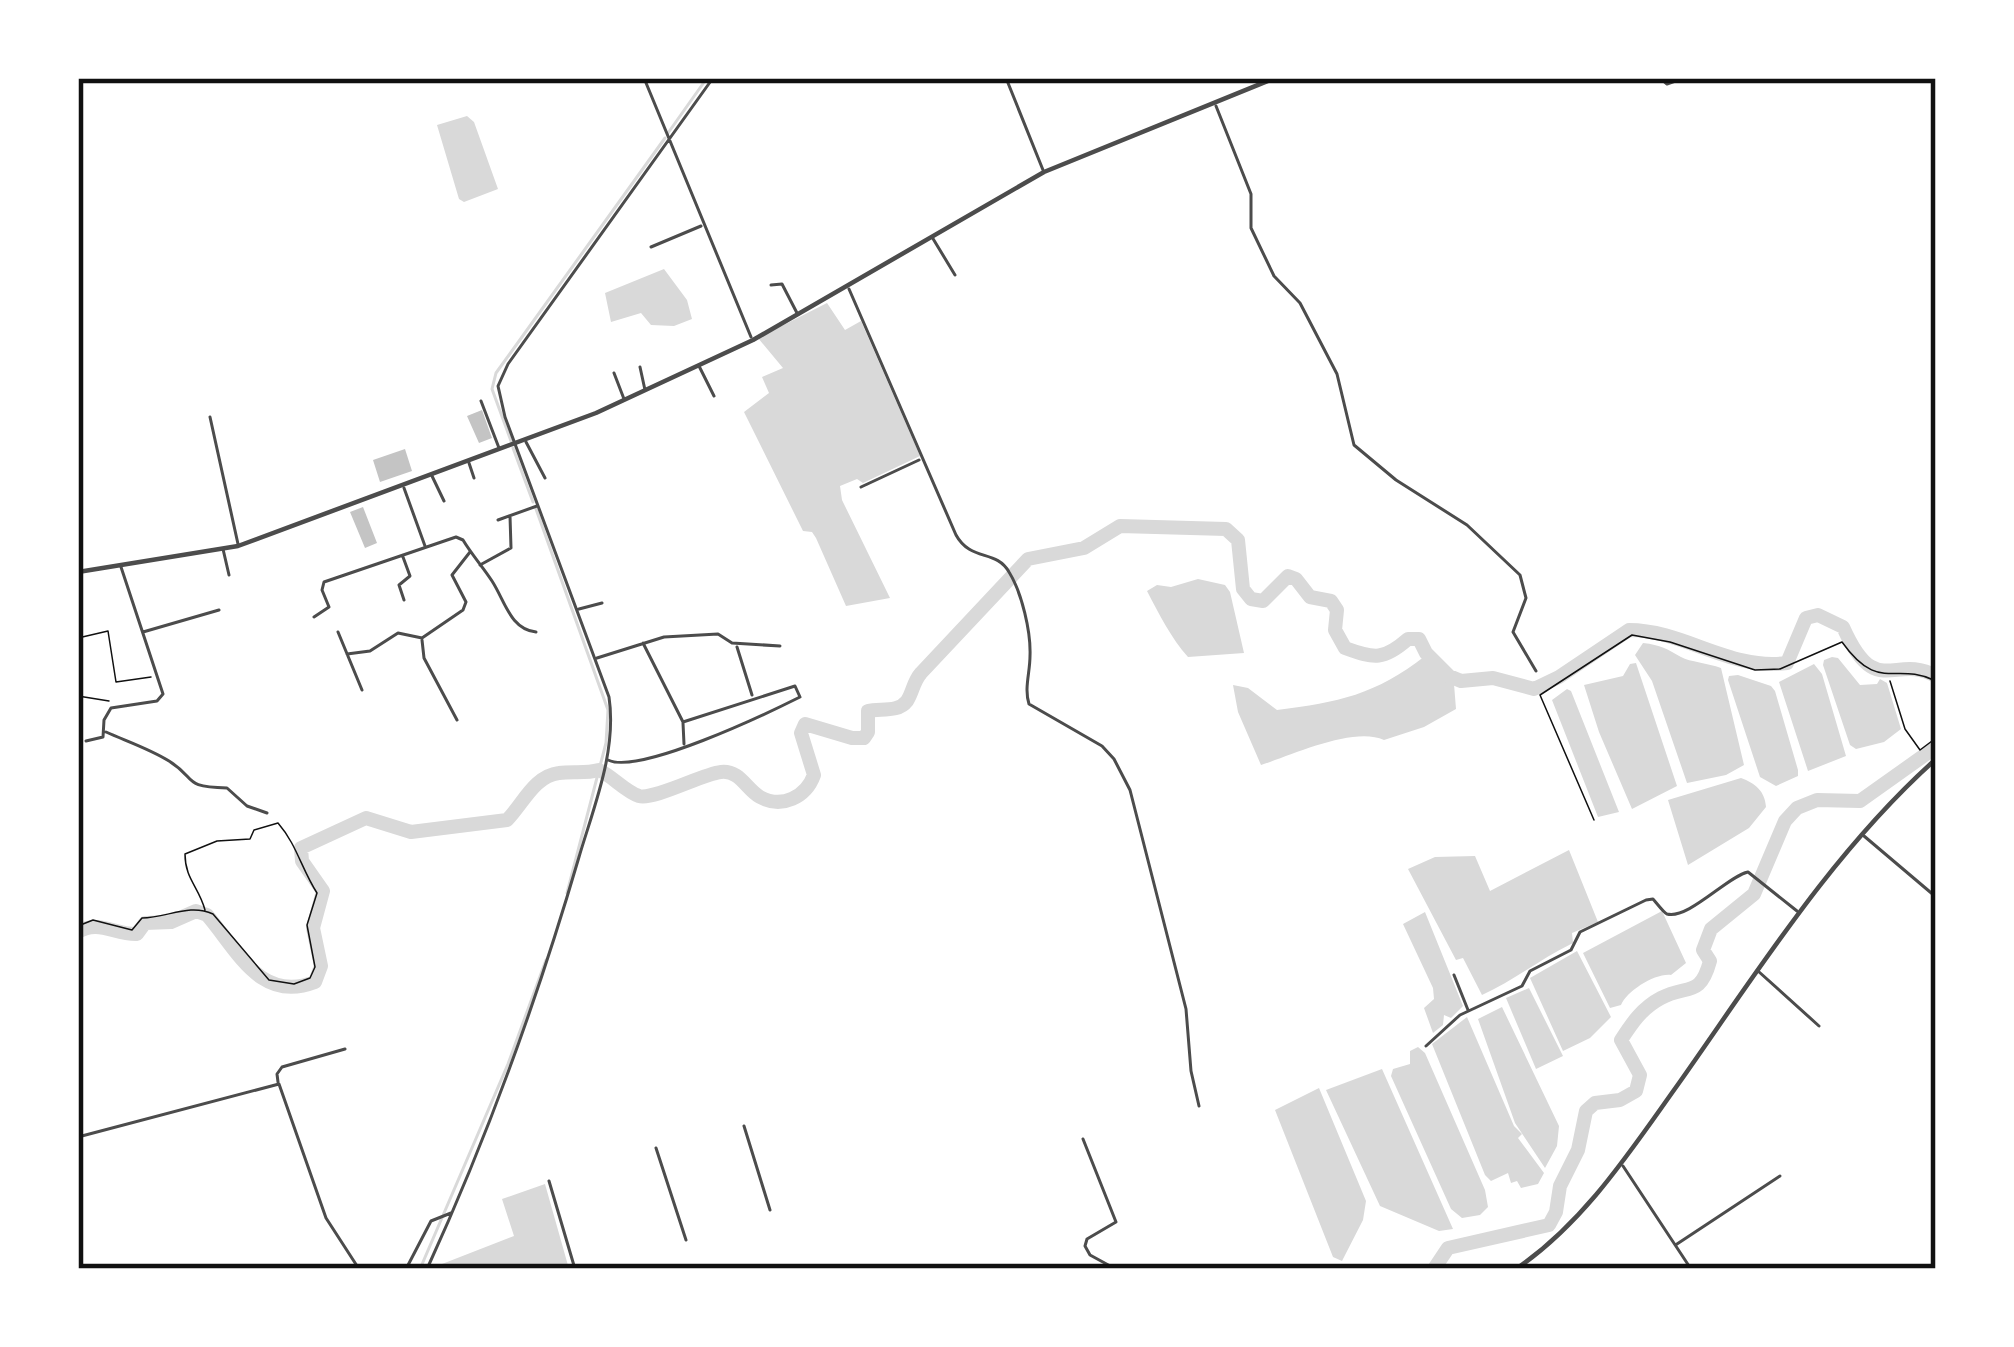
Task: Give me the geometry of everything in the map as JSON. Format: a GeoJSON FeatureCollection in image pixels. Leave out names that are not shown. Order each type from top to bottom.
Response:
{"type":"FeatureCollection","features":[{"type":"Feature","properties":{"kind":"street"},"geometry":{"type":"LineString","coordinates":[[644,78],[753,340]]}},
{"type":"Feature","properties":{"kind":"street"},"geometry":{"type":"LineString","coordinates":[[428,1269],[565,908],[605,768],[612,715],[498,397],[500,377],[713,78]]}},
{"type":"Feature","properties":{"kind":"street"},"geometry":{"type":"LineString","coordinates":[[1006,78],[1044,172]]}},
{"type":"Feature","properties":{"kind":"street"},"geometry":{"type":"LineString","coordinates":[[78,604],[78,572],[238,545],[433,476],[645,391],[848,288],[1044,172],[1275,78]]}},
{"type":"Feature","properties":{"kind":"street"},"geometry":{"type":"LineString","coordinates":[[1660,78],[1667,84],[1684,78]]}},
{"type":"Feature","properties":{"kind":"street"},"geometry":{"type":"LineString","coordinates":[[1215,104],[1251,194],[1251,228],[1274,276],[1300,303],[1337,374],[1354,445],[1396,481],[1467,525],[1520,575],[1526,598],[1514,621],[1514,632],[1536,671]]}},
{"type":"Feature","properties":{"kind":"street"},"geometry":{"type":"LineString","coordinates":[[651,247],[703,225]]}},
{"type":"Feature","properties":{"kind":"street"},"geometry":{"type":"LineString","coordinates":[[931,236],[955,275]]}},
{"type":"Feature","properties":{"kind":"street"},"geometry":{"type":"LineString","coordinates":[[771,285],[782,284],[798,315]]}},
{"type":"Feature","properties":{"kind":"street"},"geometry":{"type":"LineString","coordinates":[[848,288],[963,547],[995,559],[1010,572],[1030,641],[1029,704],[1102,746],[1130,790],[1186,1009],[1199,1106]]}},
{"type":"Feature","properties":{"kind":"street"},"geometry":{"type":"LineString","coordinates":[[698,366],[714,396]]}},
{"type":"Feature","properties":{"kind":"street"},"geometry":{"type":"LineString","coordinates":[[640,367],[645,391]]}},
{"type":"Feature","properties":{"kind":"street"},"geometry":{"type":"LineString","coordinates":[[614,374],[624,400]]}},
{"type":"Feature","properties":{"kind":"street"},"geometry":{"type":"LineString","coordinates":[[482,401],[500,450]]}},
{"type":"Feature","properties":{"kind":"street"},"geometry":{"type":"LineString","coordinates":[[210,418],[238,545]]}},
{"type":"Feature","properties":{"kind":"street"},"geometry":{"type":"LineString","coordinates":[[525,440],[544,478]]}},
{"type":"Feature","properties":{"kind":"street"},"geometry":{"type":"LineString","coordinates":[[861,487],[923,458]]}},
{"type":"Feature","properties":{"kind":"street"},"geometry":{"type":"LineString","coordinates":[[469,462],[474,478]]}},
{"type":"Feature","properties":{"kind":"street"},"geometry":{"type":"LineString","coordinates":[[433,476],[443,501]]}},
{"type":"Feature","properties":{"kind":"street"},"geometry":{"type":"LineString","coordinates":[[404,486],[425,548]]}},
{"type":"Feature","properties":{"kind":"street"},"geometry":{"type":"LineString","coordinates":[[498,520],[539,506]]}},
{"type":"Feature","properties":{"kind":"street"},"geometry":{"type":"LineString","coordinates":[[478,566],[512,548],[510,516]]}},
{"type":"Feature","properties":{"kind":"street"},"geometry":{"type":"LineString","coordinates":[[314,617],[329,607],[324,582],[456,537],[494,584],[509,615],[526,631],[536,632]]}},
{"type":"Feature","properties":{"kind":"street"},"geometry":{"type":"LineString","coordinates":[[223,549],[230,575]]}},
{"type":"Feature","properties":{"kind":"street"},"geometry":{"type":"LineString","coordinates":[[347,654],[370,651],[398,633],[422,638],[464,609],[466,602],[453,571],[470,552]]}},
{"type":"Feature","properties":{"kind":"street"},"geometry":{"type":"LineString","coordinates":[[402,555],[410,576],[399,585],[404,600]]}},
{"type":"Feature","properties":{"kind":"street"},"geometry":{"type":"LineString","coordinates":[[86,741],[100,739],[111,708],[157,700],[163,694],[120,566]]}},
{"type":"Feature","properties":{"kind":"street"},"geometry":{"type":"LineString","coordinates":[[577,610],[602,603]]}},
{"type":"Feature","properties":{"kind":"street"},"geometry":{"type":"LineString","coordinates":[[141,632],[219,610]]}},
{"type":"Feature","properties":{"kind":"street"},"geometry":{"type":"LineString","coordinates":[[338,632],[362,690]]}},
{"type":"Feature","properties":{"kind":"street"},"geometry":{"type":"LineString","coordinates":[[595,659],[664,638],[718,634],[736,644],[780,646]]}},
{"type":"Feature","properties":{"kind":"street"},"geometry":{"type":"LineString","coordinates":[[422,638],[424,658],[457,721]]}},
{"type":"Feature","properties":{"kind":"street"},"geometry":{"type":"LineString","coordinates":[[643,644],[683,722],[685,744]]}},
{"type":"Feature","properties":{"kind":"street"},"geometry":{"type":"LineString","coordinates":[[736,644],[753,697]]}},
{"type":"Feature","properties":{"kind":"street"},"geometry":{"type":"LineString","coordinates":[[606,759],[622,765],[666,755],[756,720],[800,697],[795,686],[683,722]]}},
{"type":"Feature","properties":{"kind":"street"},"geometry":{"type":"LineString","coordinates":[[104,731],[172,763],[187,781],[227,788],[247,806],[267,813]]}},
{"type":"Feature","properties":{"kind":"street"},"geometry":{"type":"LineString","coordinates":[[1516,1269],[1583,1210],[1622,1164],[1800,913],[1898,792],[1936,759]]}},
{"type":"Feature","properties":{"kind":"street"},"geometry":{"type":"LineString","coordinates":[[1862,834],[1936,897]]}},
{"type":"Feature","properties":{"kind":"street"},"geometry":{"type":"LineString","coordinates":[[1426,1046],[1449,1023],[1522,986],[1530,971],[1571,950],[1577,934],[1651,898],[1672,915],[1705,902],[1743,871],[1755,873],[1800,913]]}},
{"type":"Feature","properties":{"kind":"street"},"geometry":{"type":"LineString","coordinates":[[1756,970],[1819,1026]]}},
{"type":"Feature","properties":{"kind":"street"},"geometry":{"type":"LineString","coordinates":[[1454,975],[1468,1011]]}},
{"type":"Feature","properties":{"kind":"street"},"geometry":{"type":"LineString","coordinates":[[345,1048],[282,1067],[277,1074],[326,1218],[358,1269]]}},
{"type":"Feature","properties":{"kind":"street"},"geometry":{"type":"LineString","coordinates":[[78,1137],[279,1084]]}},
{"type":"Feature","properties":{"kind":"street"},"geometry":{"type":"LineString","coordinates":[[744,1126],[770,1210]]}},
{"type":"Feature","properties":{"kind":"street"},"geometry":{"type":"LineString","coordinates":[[1083,1139],[1117,1222],[1085,1244],[1090,1255],[1112,1267]]}},
{"type":"Feature","properties":{"kind":"street"},"geometry":{"type":"LineString","coordinates":[[656,1148],[686,1240]]}},
{"type":"Feature","properties":{"kind":"street"},"geometry":{"type":"LineString","coordinates":[[1622,1164],[1691,1269]]}},
{"type":"Feature","properties":{"kind":"street"},"geometry":{"type":"LineString","coordinates":[[1675,1245],[1780,1176]]}},
{"type":"Feature","properties":{"kind":"street"},"geometry":{"type":"LineString","coordinates":[[549,1181],[575,1269]]}},
{"type":"Feature","properties":{"kind":"street"},"geometry":{"type":"LineString","coordinates":[[406,1269],[435,1219],[450,1214]]}},
{"type":"Feature","properties":{"kind":"path"},"geometry":{"type":"LineString","coordinates":[[78,638],[108,632],[116,682],[155,677]]}},
{"type":"Feature","properties":{"kind":"path"},"geometry":{"type":"LineString","coordinates":[[1594,820],[1540,695],[1631,635],[1670,642],[1755,670],[1780,669],[1842,642],[1858,665],[1889,677],[1924,675],[1936,681]]}},
{"type":"Feature","properties":{"kind":"path"},"geometry":{"type":"LineString","coordinates":[[1889,677],[1905,729],[1920,749],[1936,738]]}},
{"type":"Feature","properties":{"kind":"path"},"geometry":{"type":"LineString","coordinates":[[78,696],[110,702]]}},
{"type":"Feature","properties":{"kind":"path"},"geometry":{"type":"LineString","coordinates":[[78,926],[93,920],[132,930],[142,918],[168,918],[192,908],[205,910],[269,980],[294,984],[310,978],[315,967],[307,925],[317,892],[298,864],[297,844],[278,823],[254,830],[250,839],[217,841],[185,854],[185,872],[201,894],[205,910]]}},
{"type":"Feature","properties":{"kind":"shaded area"},"geometry":{"type":"Polygon","coordinates":[[[467,116],[474,122],[498,189],[464,202],[459,199],[437,125],[467,116]]]}},
{"type":"Feature","properties":{"kind":"shaded area"},"geometry":{"type":"Polygon","coordinates":[[[664,269],[687,300],[692,319],[674,326],[651,325],[641,313],[611,322],[605,293],[664,269]]]}},
{"type":"Feature","properties":{"kind":"shaded area"},"geometry":{"type":"Polygon","coordinates":[[[827,303],[845,330],[861,321],[920,456],[863,483],[857,479],[840,486],[842,500],[890,598],[846,606],[816,538],[803,531],[744,412],[769,393],[762,377],[783,368],[758,338],[827,303]]]}},
{"type":"Feature","properties":{"kind":"shaded area"},"geometry":{"type":"Polygon","coordinates":[[[1198,579],[1225,585],[1230,592],[1244,653],[1188,657],[1147,591],[1198,579]]]}},
{"type":"Feature","properties":{"kind":"shaded area"},"geometry":{"type":"Polygon","coordinates":[[[1643,643],[1721,668],[1744,765],[1726,775],[1687,783],[1652,681],[1635,655],[1643,643]]]}},
{"type":"Feature","properties":{"kind":"shaded area"},"geometry":{"type":"Polygon","coordinates":[[[1425,656],[1454,684],[1456,709],[1424,727],[1384,740],[1340,739],[1261,765],[1238,712],[1233,685],[1248,688],[1277,710],[1299,707],[1373,688],[1425,656]]]}},
{"type":"Feature","properties":{"kind":"shaded area"},"geometry":{"type":"Polygon","coordinates":[[[1832,657],[1860,685],[1877,684],[1880,679],[1887,683],[1901,729],[1884,742],[1856,749],[1850,745],[1823,665],[1832,657]]]}},
{"type":"Feature","properties":{"kind":"shaded area"},"geometry":{"type":"Polygon","coordinates":[[[1636,663],[1677,786],[1632,809],[1584,685],[1623,676],[1636,663]]]}},
{"type":"Feature","properties":{"kind":"shaded area"},"geometry":{"type":"Polygon","coordinates":[[[1814,664],[1822,674],[1846,756],[1808,771],[1779,682],[1814,664]]]}},
{"type":"Feature","properties":{"kind":"shaded area"},"geometry":{"type":"Polygon","coordinates":[[[1738,675],[1775,691],[1798,776],[1776,786],[1760,777],[1728,680],[1738,675]]]}},
{"type":"Feature","properties":{"kind":"shaded area"},"geometry":{"type":"Polygon","coordinates":[[[1567,689],[1619,812],[1598,817],[1552,700],[1567,689]]]}},
{"type":"Feature","properties":{"kind":"shaded area"},"geometry":{"type":"Polygon","coordinates":[[[1741,778],[1758,788],[1766,807],[1749,828],[1688,865],[1668,800],[1741,778]]]}},
{"type":"Feature","properties":{"kind":"shaded area"},"geometry":{"type":"Polygon","coordinates":[[[1569,850],[1598,922],[1572,933],[1573,943],[1482,995],[1463,958],[1456,960],[1408,869],[1435,857],[1475,856],[1490,891],[1569,850]]]}},
{"type":"Feature","properties":{"kind":"shaded area"},"geometry":{"type":"Polygon","coordinates":[[[1662,911],[1686,963],[1671,975],[1642,984],[1621,1005],[1610,1008],[1583,953],[1662,911]]]}},
{"type":"Feature","properties":{"kind":"shaded area"},"geometry":{"type":"Polygon","coordinates":[[[1425,912],[1463,1006],[1451,1018],[1444,1015],[1443,1025],[1433,1033],[1424,1008],[1434,999],[1433,988],[1403,924],[1425,912]]]}},
{"type":"Feature","properties":{"kind":"shaded area"},"geometry":{"type":"Polygon","coordinates":[[[1577,951],[1611,1017],[1590,1038],[1563,1051],[1530,978],[1577,951]]]}},
{"type":"Feature","properties":{"kind":"shaded area"},"geometry":{"type":"Polygon","coordinates":[[[1529,988],[1563,1056],[1536,1069],[1506,998],[1529,988]]]}},
{"type":"Feature","properties":{"kind":"shaded area"},"geometry":{"type":"Polygon","coordinates":[[[1502,1007],[1559,1126],[1557,1146],[1545,1168],[1515,1123],[1478,1019],[1502,1007]]]}},
{"type":"Feature","properties":{"kind":"shaded area"},"geometry":{"type":"Polygon","coordinates":[[[1467,1017],[1514,1126],[1522,1134],[1518,1138],[1544,1173],[1538,1184],[1521,1188],[1517,1181],[1511,1183],[1508,1173],[1491,1181],[1485,1175],[1432,1044],[1467,1017]]]}},
{"type":"Feature","properties":{"kind":"shaded area"},"geometry":{"type":"Polygon","coordinates":[[[1418,1047],[1425,1053],[1485,1190],[1488,1207],[1480,1215],[1462,1218],[1451,1209],[1391,1076],[1393,1069],[1410,1064],[1410,1051],[1418,1047]]]}},
{"type":"Feature","properties":{"kind":"shaded area"},"geometry":{"type":"Polygon","coordinates":[[[1382,1069],[1453,1229],[1439,1231],[1380,1206],[1326,1090],[1382,1069]]]}},
{"type":"Feature","properties":{"kind":"shaded area"},"geometry":{"type":"Polygon","coordinates":[[[1319,1088],[1366,1201],[1363,1220],[1342,1261],[1333,1257],[1275,1110],[1319,1088]]]}},
{"type":"Feature","properties":{"kind":"shaded area"},"geometry":{"type":"Polygon","coordinates":[[[545,1184],[569,1269],[439,1269],[514,1236],[502,1199],[545,1184]]]}},
{"type":"Feature","properties":{"kind":"building"},"geometry":{"type":"Polygon","coordinates":[[[482,410],[492,438],[479,443],[467,416],[482,410]]]}},
{"type":"Feature","properties":{"kind":"building"},"geometry":{"type":"Polygon","coordinates":[[[405,449],[412,471],[380,482],[373,460],[405,449]]]}},
{"type":"Feature","properties":{"kind":"building"},"geometry":{"type":"Polygon","coordinates":[[[363,507],[377,543],[365,548],[350,512],[363,507]]]}},
{"type":"Feature","properties":{"kind":"waterway"},"geometry":{"type":"LineString","coordinates":[[668,133],[707,78]]}},
{"type":"Feature","properties":{"kind":"waterway"},"geometry":{"type":"LineString","coordinates":[[511,441],[492,389],[496,373],[665,138]]}},
{"type":"Feature","properties":{"kind":"waterway"},"geometry":{"type":"LineString","coordinates":[[513,448],[533,502]]}},
{"type":"Feature","properties":{"kind":"waterway"},"geometry":{"type":"LineString","coordinates":[[536,509],[608,710],[606,743],[567,893]]}},
{"type":"Feature","properties":{"kind":"waterway"},"geometry":{"type":"LineString","coordinates":[[78,932],[100,927],[137,934],[145,923],[171,922],[196,911],[207,915],[240,958],[265,980],[296,987],[315,982],[321,966],[313,928],[323,891],[302,861],[301,848],[366,818],[411,832],[507,820],[550,775],[599,770],[639,796],[721,772],[733,774],[768,800],[792,799],[814,775],[801,733],[805,724],[864,738],[868,711],[903,705],[921,673],[1028,559],[1084,548],[1120,526],[1226,529],[1238,540],[1243,589],[1251,599],[1263,601],[1288,576],[1296,579],[1310,597],[1331,601],[1337,610],[1335,630],[1345,648],[1379,656],[1408,639],[1419,639],[1426,653],[1461,681],[1493,678],[1534,689],[1629,630],[1669,636],[1746,661],[1787,663],[1806,618],[1818,615],[1843,627],[1855,649],[1876,669],[1921,670],[1936,676]]}},
{"type":"Feature","properties":{"kind":"waterway"},"geometry":{"type":"LineString","coordinates":[[1936,589],[1936,607]]}},
{"type":"Feature","properties":{"kind":"waterway"},"geometry":{"type":"LineString","coordinates":[[1434,1269],[1448,1248],[1549,1225],[1560,1186],[1578,1150],[1586,1111],[1595,1103],[1620,1100],[1636,1091],[1640,1075],[1621,1040],[1648,1006],[1702,980],[1710,961],[1703,950],[1711,929],[1754,894],[1785,821],[1797,808],[1817,800],[1860,801],[1936,747]]}},
{"type":"Feature","properties":{"kind":"waterway"},"geometry":{"type":"LineString","coordinates":[[420,1269],[508,1064],[546,960]]}}]}
